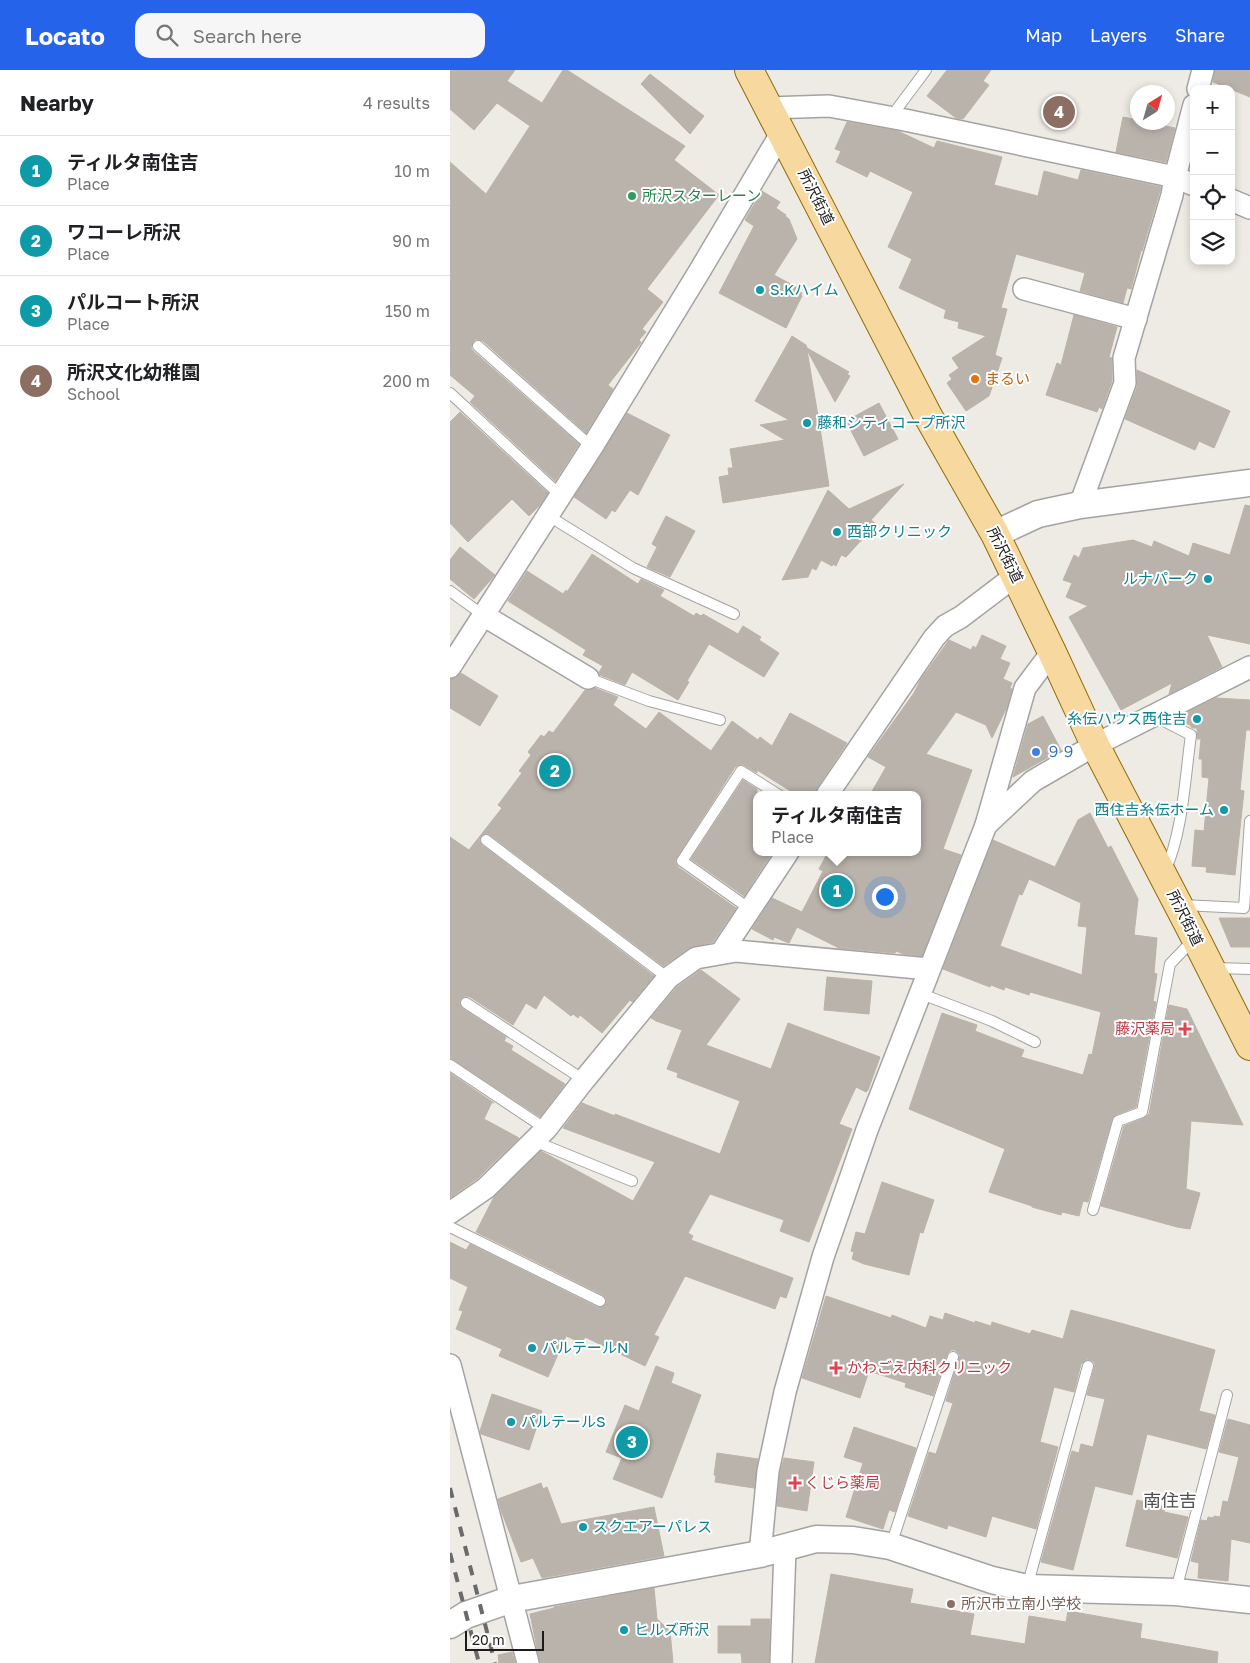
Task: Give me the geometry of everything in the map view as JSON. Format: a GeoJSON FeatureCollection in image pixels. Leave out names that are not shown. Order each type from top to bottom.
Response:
{"type":"FeatureCollection","features":[{"type":"Feature","properties":{"kind":"main road","name":"所沢街道"},"geometry":{"type":"LineString","coordinates":[[749,70],[928,416],[995,534],[1094,745],[1250,1046]]}},
{"type":"Feature","properties":{"kind":"street"},"geometry":{"type":"LineString","coordinates":[[768,108],[829,106],[890,117],[1184,181]]}},
{"type":"Feature","properties":{"kind":"street"},"geometry":{"type":"LineString","coordinates":[[1080,505],[1125,383],[1124,358],[1172,195],[1184,181],[1191,130]]}},
{"type":"Feature","properties":{"kind":"street"},"geometry":{"type":"LineString","coordinates":[[450,667],[592,447],[782,132]]}},
{"type":"Feature","properties":{"kind":"street"},"geometry":{"type":"LineString","coordinates":[[1235,202],[1250,208]]}},
{"type":"Feature","properties":{"kind":"street"},"geometry":{"type":"LineString","coordinates":[[1024,289],[1136,319]]}},
{"type":"Feature","properties":{"kind":"street"},"geometry":{"type":"LineString","coordinates":[[995,534],[1038,514],[1080,505],[1250,483]]}},
{"type":"Feature","properties":{"kind":"street"},"geometry":{"type":"LineString","coordinates":[[830,791],[934,638],[945,626],[961,618],[1015,576]]}},
{"type":"Feature","properties":{"kind":"street"},"geometry":{"type":"LineString","coordinates":[[483,615],[588,678]]}},
{"type":"Feature","properties":{"kind":"street"},"geometry":{"type":"LineString","coordinates":[[760,1554],[768,1472],[785,1392],[819,1272],[867,1130],[986,825],[1025,688],[1052,652]]}},
{"type":"Feature","properties":{"kind":"street"},"geometry":{"type":"LineString","coordinates":[[986,825],[1033,781],[1094,745],[1250,667]]}},
{"type":"Feature","properties":{"kind":"street"},"geometry":{"type":"LineString","coordinates":[[721,953],[785,856]]}},
{"type":"Feature","properties":{"kind":"street"},"geometry":{"type":"LineString","coordinates":[[450,1213],[486,1188],[540,1135],[668,978],[696,958],[736,951],[929,969]]}},
{"type":"Feature","properties":{"kind":"street"},"geometry":{"type":"LineString","coordinates":[[450,1365],[528,1663]]}},
{"type":"Feature","properties":{"kind":"street"},"geometry":{"type":"LineString","coordinates":[[450,1625],[466,1615],[512,1599],[760,1554],[816,1539],[853,1540],[890,1546],[992,1580],[1027,1588],[1065,1591],[1176,1592],[1250,1600]]}},
{"type":"Feature","properties":{"kind":"street"},"geometry":{"type":"LineString","coordinates":[[781,1663],[784,1548]]}},
{"type":"Feature","properties":{"kind":"lane"},"geometry":{"type":"LineString","coordinates":[[890,117],[926,70]]}},
{"type":"Feature","properties":{"kind":"lane"},"geometry":{"type":"LineString","coordinates":[[478,346],[592,447]]}},
{"type":"Feature","properties":{"kind":"lane"},"geometry":{"type":"LineString","coordinates":[[450,393],[560,495]]}},
{"type":"Feature","properties":{"kind":"lane"},"geometry":{"type":"LineString","coordinates":[[547,515],[633,568],[734,614]]}},
{"type":"Feature","properties":{"kind":"lane"},"geometry":{"type":"LineString","coordinates":[[450,591],[483,615]]}},
{"type":"Feature","properties":{"kind":"lane"},"geometry":{"type":"LineString","coordinates":[[588,678],[650,701],[720,720]]}},
{"type":"Feature","properties":{"kind":"lane"},"geometry":{"type":"LineString","coordinates":[[1153,716],[1191,735],[1177,838],[1163,875]]}},
{"type":"Feature","properties":{"kind":"lane"},"geometry":{"type":"LineString","coordinates":[[750,909],[682,861],[741,771],[773,791]]}},
{"type":"Feature","properties":{"kind":"lane"},"geometry":{"type":"LineString","coordinates":[[1178,905],[1244,908],[1250,821]]}},
{"type":"Feature","properties":{"kind":"lane"},"geometry":{"type":"LineString","coordinates":[[486,840],[668,978]]}},
{"type":"Feature","properties":{"kind":"lane"},"geometry":{"type":"LineString","coordinates":[[1093,1210],[1118,1121],[1142,1112],[1170,964],[1195,937]]}},
{"type":"Feature","properties":{"kind":"lane"},"geometry":{"type":"LineString","coordinates":[[1211,968],[1250,969]]}},
{"type":"Feature","properties":{"kind":"lane"},"geometry":{"type":"LineString","coordinates":[[919,993],[992,1020],[1035,1042]]}},
{"type":"Feature","properties":{"kind":"lane"},"geometry":{"type":"LineString","coordinates":[[466,1003],[584,1080]]}},
{"type":"Feature","properties":{"kind":"lane"},"geometry":{"type":"LineString","coordinates":[[450,1065],[540,1135],[632,1181]]}},
{"type":"Feature","properties":{"kind":"lane"},"geometry":{"type":"LineString","coordinates":[[450,1227],[600,1302]]}},
{"type":"Feature","properties":{"kind":"lane"},"geometry":{"type":"LineString","coordinates":[[890,1546],[953,1357]]}},
{"type":"Feature","properties":{"kind":"lane"},"geometry":{"type":"LineString","coordinates":[[1027,1588],[1088,1366]]}},
{"type":"Feature","properties":{"kind":"lane"},"geometry":{"type":"LineString","coordinates":[[1176,1592],[1227,1395]]}},
{"type":"Feature","properties":{"kind":"building"},"geometry":{"type":"Polygon","coordinates":[[[450,70],[515,70],[507,81],[542,103],[563,70],[567,70],[685,146],[674,160],[719,195],[647,289],[663,302],[642,329],[646,332],[639,340],[640,344],[608,385],[613,389],[586,433],[483,341],[476,339],[473,342],[471,348],[473,351],[579,444],[555,481],[470,402],[475,396],[450,375],[450,162],[486,194],[530,126],[497,103],[474,130],[450,109],[450,70]]]}},
{"type":"Feature","properties":{"kind":"building"},"geometry":{"type":"Polygon","coordinates":[[[947,70],[991,70],[983,81],[989,85],[963,119],[956,118],[927,96],[947,70]]]}},
{"type":"Feature","properties":{"kind":"building"},"geometry":{"type":"Polygon","coordinates":[[[1215,70],[1250,70],[1250,97],[1235,91],[1235,85],[1220,85],[1213,82],[1215,70]]]}},
{"type":"Feature","properties":{"kind":"building"},"geometry":{"type":"Polygon","coordinates":[[[650,74],[704,116],[690,134],[641,84],[650,74]]]}},
{"type":"Feature","properties":{"kind":"building"},"geometry":{"type":"Polygon","coordinates":[[[1123,117],[1130,118],[1130,130],[1174,130],[1166,162],[1116,152],[1123,117]]]}},
{"type":"Feature","properties":{"kind":"building"},"geometry":{"type":"Polygon","coordinates":[[[847,122],[898,131],[934,148],[937,141],[1002,157],[994,185],[1038,196],[1044,171],[1078,180],[1081,170],[1161,187],[1131,289],[1127,288],[1123,303],[1080,291],[1085,273],[1016,254],[1001,308],[1007,309],[995,355],[1002,358],[989,396],[966,411],[947,383],[952,379],[949,375],[959,368],[952,358],[986,336],[958,328],[959,322],[944,318],[946,310],[899,288],[912,259],[888,247],[913,192],[870,171],[867,177],[836,162],[841,151],[835,149],[847,122]]]}},
{"type":"Feature","properties":{"kind":"building","name":"S.Kハイム"},"geometry":{"type":"Polygon","coordinates":[[[762,191],[780,202],[776,208],[789,219],[797,239],[774,275],[800,289],[799,291],[802,293],[786,328],[719,293],[754,226],[745,220],[762,191]]]}},
{"type":"Feature","properties":{"kind":"building"},"geometry":{"type":"Polygon","coordinates":[[[1074,315],[1117,327],[1109,357],[1112,358],[1112,381],[1102,409],[1099,407],[1097,412],[1046,395],[1057,363],[1061,365],[1074,315]]]}},
{"type":"Feature","properties":{"kind":"building","name":"藤和シティコープ所沢"},"geometry":{"type":"Polygon","coordinates":[[[792,336],[806,345],[807,348],[849,372],[847,374],[850,376],[835,402],[807,350],[818,416],[828,414],[820,428],[829,486],[723,503],[719,477],[729,475],[728,468],[733,468],[730,449],[785,440],[760,425],[789,420],[755,401],[792,336]]]}},
{"type":"Feature","properties":{"kind":"building"},"geometry":{"type":"Polygon","coordinates":[[[1137,370],[1230,411],[1214,448],[1199,441],[1195,450],[1125,419],[1137,387],[1137,370]]]}},
{"type":"Feature","properties":{"kind":"building"},"geometry":{"type":"Polygon","coordinates":[[[879,403],[898,439],[864,456],[846,421],[879,403]]]}},
{"type":"Feature","properties":{"kind":"building"},"geometry":{"type":"Polygon","coordinates":[[[460,412],[548,493],[529,516],[512,499],[468,542],[450,523],[450,422],[460,412]]]}},
{"type":"Feature","properties":{"kind":"building"},"geometry":{"type":"Polygon","coordinates":[[[627,413],[670,435],[638,495],[630,490],[615,512],[612,510],[606,519],[574,497],[627,413]]]}},
{"type":"Feature","properties":{"kind":"building","name":"西部クリニック"},"geometry":{"type":"Polygon","coordinates":[[[904,484],[871,520],[876,524],[846,557],[841,555],[836,566],[821,560],[816,570],[812,568],[808,577],[782,580],[828,490],[849,509],[904,484]]]}},
{"type":"Feature","properties":{"kind":"building"},"geometry":{"type":"Polygon","coordinates":[[[1245,505],[1250,506],[1250,644],[1207,635],[1222,667],[1169,694],[1172,683],[1121,710],[1069,617],[1088,606],[1066,597],[1072,583],[1063,580],[1074,555],[1079,558],[1083,548],[1133,540],[1152,547],[1154,541],[1189,556],[1193,543],[1230,555],[1245,505]]]}},
{"type":"Feature","properties":{"kind":"building"},"geometry":{"type":"Polygon","coordinates":[[[666,516],[695,531],[670,577],[647,567],[657,547],[652,544],[666,516]]]}},
{"type":"Feature","properties":{"kind":"building"},"geometry":{"type":"Polygon","coordinates":[[[460,547],[495,575],[474,599],[450,579],[450,560],[460,547]]]}},
{"type":"Feature","properties":{"kind":"building"},"geometry":{"type":"Polygon","coordinates":[[[592,554],[638,584],[641,579],[664,590],[660,596],[694,616],[696,613],[701,616],[703,614],[738,634],[743,626],[761,637],[759,640],[779,653],[764,677],[709,644],[678,700],[632,672],[625,685],[600,675],[599,672],[603,666],[583,655],[586,650],[508,601],[527,571],[563,594],[566,590],[567,592],[592,554]]]}},
{"type":"Feature","properties":{"kind":"building"},"geometry":{"type":"Polygon","coordinates":[[[982,635],[1006,646],[1000,659],[1010,663],[1003,679],[1012,683],[1010,688],[1012,689],[1007,707],[992,738],[986,725],[956,712],[926,754],[972,770],[943,849],[961,855],[922,956],[903,954],[896,951],[895,953],[839,948],[797,927],[789,943],[774,937],[773,940],[752,929],[772,898],[802,912],[823,871],[819,869],[826,856],[921,856],[921,791],[872,791],[886,767],[868,757],[949,640],[971,650],[973,646],[976,648],[982,635]]]}},
{"type":"Feature","properties":{"kind":"building"},"geometry":{"type":"Polygon","coordinates":[[[461,673],[498,696],[480,726],[450,708],[450,679],[456,678],[461,673]]]}},
{"type":"Feature","properties":{"kind":"building"},"geometry":{"type":"Polygon","coordinates":[[[595,688],[618,697],[613,705],[646,729],[659,712],[711,751],[732,721],[758,740],[760,737],[772,746],[790,713],[847,743],[816,791],[791,791],[757,770],[757,773],[742,764],[735,767],[675,861],[678,867],[736,908],[713,942],[689,948],[663,966],[490,835],[486,833],[481,836],[479,840],[482,845],[654,976],[632,1002],[630,1000],[602,1033],[580,1015],[578,1018],[573,1014],[571,1016],[544,995],[536,1009],[526,1003],[513,1025],[470,997],[466,996],[461,999],[459,1003],[462,1008],[506,1037],[504,1041],[513,1046],[511,1050],[565,1084],[540,1117],[450,1058],[450,837],[469,850],[502,808],[498,805],[522,773],[519,771],[531,755],[528,752],[541,735],[544,737],[549,731],[553,733],[585,690],[595,688]]]}},
{"type":"Feature","properties":{"kind":"building"},"geometry":{"type":"Polygon","coordinates":[[[1216,698],[1250,700],[1250,730],[1246,730],[1240,790],[1244,791],[1235,875],[1206,872],[1207,867],[1192,866],[1195,830],[1204,831],[1209,778],[1202,777],[1202,759],[1199,759],[1201,739],[1197,739],[1197,728],[1192,728],[1190,725],[1182,722],[1182,715],[1216,698]]]}},
{"type":"Feature","properties":{"kind":"building"},"geometry":{"type":"Polygon","coordinates":[[[1043,716],[1061,750],[1013,777],[1028,724],[1043,716]]]}},
{"type":"Feature","properties":{"kind":"building"},"geometry":{"type":"Polygon","coordinates":[[[743,780],[757,789],[757,791],[753,791],[753,856],[770,856],[744,896],[691,859],[743,780]]]}},
{"type":"Feature","properties":{"kind":"building"},"geometry":{"type":"Polygon","coordinates":[[[1090,813],[1108,848],[1111,846],[1138,899],[1134,935],[1157,938],[1154,973],[1157,974],[1153,1001],[1156,1002],[1136,1107],[1116,1115],[1112,1119],[1088,1202],[1083,1201],[1079,1216],[1062,1212],[1061,1215],[989,1192],[1005,1149],[909,1109],[942,1013],[977,1025],[975,1031],[1024,1050],[1021,1057],[1083,1075],[1089,1054],[1092,1055],[1101,1012],[1030,992],[1029,995],[1005,987],[1004,990],[991,985],[990,987],[943,969],[993,840],[1055,867],[1078,820],[1090,813]],[[1029,879],[1022,895],[1019,894],[1000,946],[1082,975],[1087,927],[1078,926],[1081,903],[1029,879]]]}},
{"type":"Feature","properties":{"kind":"building"},"geometry":{"type":"Polygon","coordinates":[[[1219,918],[1250,918],[1250,947],[1231,947],[1219,918]]]}},
{"type":"Feature","properties":{"kind":"building"},"geometry":{"type":"Polygon","coordinates":[[[701,970],[740,999],[706,1045],[771,1069],[788,1023],[880,1057],[868,1090],[866,1092],[856,1087],[839,1124],[852,1129],[809,1242],[780,1231],[784,1220],[710,1194],[688,1233],[693,1236],[691,1240],[793,1278],[786,1298],[780,1296],[775,1309],[685,1276],[654,1335],[659,1337],[645,1366],[585,1337],[582,1343],[566,1336],[548,1377],[499,1356],[502,1349],[456,1329],[463,1311],[459,1310],[468,1287],[450,1278],[450,1242],[466,1250],[470,1244],[597,1307],[604,1306],[607,1300],[603,1295],[476,1232],[494,1197],[541,1151],[633,1201],[655,1162],[563,1128],[582,1103],[720,1154],[740,1101],[677,1077],[678,1073],[667,1069],[682,1030],[651,1018],[677,987],[701,970]]]}},
{"type":"Feature","properties":{"kind":"building"},"geometry":{"type":"Polygon","coordinates":[[[827,977],[872,981],[869,1014],[824,1010],[827,977]]]}},
{"type":"Feature","properties":{"kind":"building"},"geometry":{"type":"Polygon","coordinates":[[[1169,1005],[1187,1009],[1243,1125],[1191,1121],[1186,1189],[1200,1193],[1190,1229],[1101,1206],[1124,1126],[1149,1114],[1169,1005]]]}},
{"type":"Feature","properties":{"kind":"building"},"geometry":{"type":"Polygon","coordinates":[[[450,1073],[494,1103],[492,1102],[484,1119],[519,1138],[478,1178],[450,1198],[450,1073]]]}},
{"type":"Feature","properties":{"kind":"building"},"geometry":{"type":"Polygon","coordinates":[[[882,1182],[934,1200],[923,1233],[920,1232],[909,1275],[864,1264],[852,1259],[854,1252],[851,1251],[856,1232],[865,1234],[882,1182]]]}},
{"type":"Feature","properties":{"kind":"building"},"geometry":{"type":"Polygon","coordinates":[[[826,1296],[891,1318],[892,1315],[926,1328],[930,1316],[943,1320],[945,1313],[975,1323],[975,1321],[991,1326],[992,1322],[1030,1334],[1032,1330],[1063,1339],[1071,1310],[1215,1350],[1199,1411],[1215,1415],[1206,1449],[1147,1434],[1132,1495],[1095,1486],[1073,1570],[1041,1562],[1072,1451],[1079,1453],[1081,1444],[1093,1447],[1105,1399],[1087,1395],[1095,1365],[1093,1361],[1087,1359],[1081,1364],[1074,1392],[1054,1387],[1040,1442],[1058,1447],[1036,1529],[992,1516],[986,1537],[948,1525],[947,1529],[908,1516],[929,1452],[936,1454],[953,1403],[946,1401],[960,1355],[955,1350],[951,1350],[947,1354],[933,1396],[905,1387],[906,1383],[869,1371],[860,1398],[802,1378],[826,1296]]]}},
{"type":"Feature","properties":{"kind":"building"},"geometry":{"type":"Polygon","coordinates":[[[656,1366],[674,1373],[671,1383],[701,1395],[662,1498],[613,1479],[622,1458],[606,1452],[625,1405],[639,1411],[656,1366]]]}},
{"type":"Feature","properties":{"kind":"building","name":"パルテールS"},"geometry":{"type":"Polygon","coordinates":[[[492,1394],[542,1411],[529,1450],[481,1434],[480,1431],[492,1394]]]}},
{"type":"Feature","properties":{"kind":"building"},"geometry":{"type":"Polygon","coordinates":[[[1228,1419],[1250,1425],[1250,1543],[1231,1539],[1228,1581],[1198,1578],[1199,1563],[1191,1561],[1201,1520],[1207,1521],[1208,1517],[1214,1518],[1214,1516],[1220,1517],[1223,1501],[1228,1502],[1239,1457],[1219,1452],[1228,1419]]]}},
{"type":"Feature","properties":{"kind":"building"},"geometry":{"type":"Polygon","coordinates":[[[854,1427],[916,1448],[895,1512],[889,1510],[883,1529],[846,1517],[863,1463],[844,1457],[854,1427]]]}},
{"type":"Feature","properties":{"kind":"building"},"geometry":{"type":"Polygon","coordinates":[[[717,1453],[758,1459],[754,1488],[715,1482],[717,1453]]]}},
{"type":"Feature","properties":{"kind":"building"},"geometry":{"type":"Polygon","coordinates":[[[784,1458],[814,1462],[807,1511],[777,1506],[780,1473],[784,1458]]]}},
{"type":"Feature","properties":{"kind":"building","name":"スクエアーパレス"},"geometry":{"type":"Polygon","coordinates":[[[541,1483],[543,1489],[547,1487],[561,1524],[654,1507],[664,1556],[542,1578],[533,1558],[521,1562],[498,1499],[541,1483]]]}},
{"type":"Feature","properties":{"kind":"building"},"geometry":{"type":"Polygon","coordinates":[[[1137,1500],[1165,1507],[1164,1512],[1188,1517],[1177,1558],[1126,1546],[1137,1500]]]}},
{"type":"Feature","properties":{"kind":"building"},"geometry":{"type":"Polygon","coordinates":[[[831,1574],[913,1589],[910,1603],[974,1614],[970,1635],[1025,1644],[1029,1616],[1066,1622],[1068,1611],[1142,1624],[1140,1638],[1218,1652],[1217,1663],[815,1663],[831,1574]]]}},
{"type":"Feature","properties":{"kind":"building"},"geometry":{"type":"Polygon","coordinates":[[[654,1588],[657,1619],[670,1631],[673,1663],[540,1663],[530,1614],[554,1607],[654,1588]]]}},
{"type":"Feature","properties":{"kind":"building"},"geometry":{"type":"Polygon","coordinates":[[[751,1619],[770,1619],[769,1663],[742,1663],[741,1653],[718,1653],[718,1626],[751,1626],[751,1619]]]}},
{"type":"Feature","properties":{"kind":"building"},"geometry":{"type":"Polygon","coordinates":[[[512,1652],[515,1663],[499,1663],[498,1655],[512,1652]]]}},
{"type":"Feature","properties":{"kind":"railway"},"geometry":{"type":"LineString","coordinates":[[450,1488],[495,1663]]}},
{"type":"Feature","properties":{"kind":"railway"},"geometry":{"type":"LineString","coordinates":[[450,1553],[479,1663]]}},
{"type":"Feature","properties":{"kind":"place","name":"所沢文化幼稚園"},"geometry":{"type":"Point","coordinates":[1059,112]}},
{"type":"Feature","properties":{"kind":"place","name":"所沢スターレーン"},"geometry":{"type":"Point","coordinates":[632,196]}},
{"type":"Feature","properties":{"kind":"place","name":"S.Kハイム"},"geometry":{"type":"Point","coordinates":[760,290]}},
{"type":"Feature","properties":{"kind":"place","name":"まるい"},"geometry":{"type":"Point","coordinates":[975,379]}},
{"type":"Feature","properties":{"kind":"place","name":"藤和シティコープ所沢"},"geometry":{"type":"Point","coordinates":[807,423]}},
{"type":"Feature","properties":{"kind":"place","name":"西部クリニック"},"geometry":{"type":"Point","coordinates":[837,532]}},
{"type":"Feature","properties":{"kind":"place","name":"ルナパーク"},"geometry":{"type":"Point","coordinates":[1208,579]}},
{"type":"Feature","properties":{"kind":"place","name":"糸伝ハウス西住吉"},"geometry":{"type":"Point","coordinates":[1197,719]}},
{"type":"Feature","properties":{"kind":"place","name":"９９"},"geometry":{"type":"Point","coordinates":[1036,752]}},
{"type":"Feature","properties":{"kind":"place","name":"ワコーレ所沢"},"geometry":{"type":"Point","coordinates":[555,771]}},
{"type":"Feature","properties":{"kind":"place","name":"西住吉糸伝ホーム"},"geometry":{"type":"Point","coordinates":[1224,810]}},
{"type":"Feature","properties":{"kind":"place","name":"ティルタ南住吉"},"geometry":{"type":"Point","coordinates":[837,891]}},
{"type":"Feature","properties":{"kind":"place","name":"藤沢薬局"},"geometry":{"type":"Point","coordinates":[1185,1029]}},
{"type":"Feature","properties":{"kind":"place","name":"パルテールN"},"geometry":{"type":"Point","coordinates":[532,1348]}},
{"type":"Feature","properties":{"kind":"place","name":"かわごえ内科クリニック"},"geometry":{"type":"Point","coordinates":[836,1368]}},
{"type":"Feature","properties":{"kind":"place","name":"パルテールS"},"geometry":{"type":"Point","coordinates":[511,1422]}},
{"type":"Feature","properties":{"kind":"place","name":"パルコート所沢"},"geometry":{"type":"Point","coordinates":[632,1442]}},
{"type":"Feature","properties":{"kind":"place","name":"くじら薬局"},"geometry":{"type":"Point","coordinates":[795,1483]}},
{"type":"Feature","properties":{"kind":"place","name":"スクエアーパレス"},"geometry":{"type":"Point","coordinates":[583,1527]}},
{"type":"Feature","properties":{"kind":"place","name":"所沢市立南小学校"},"geometry":{"type":"Point","coordinates":[951,1604]}},
{"type":"Feature","properties":{"kind":"place","name":"ヒルズ所沢"},"geometry":{"type":"Point","coordinates":[624,1630]}},
{"type":"Feature","properties":{"kind":"district","name":"南住吉"},"geometry":{"type":"Point","coordinates":[1170,1501]}}]}
